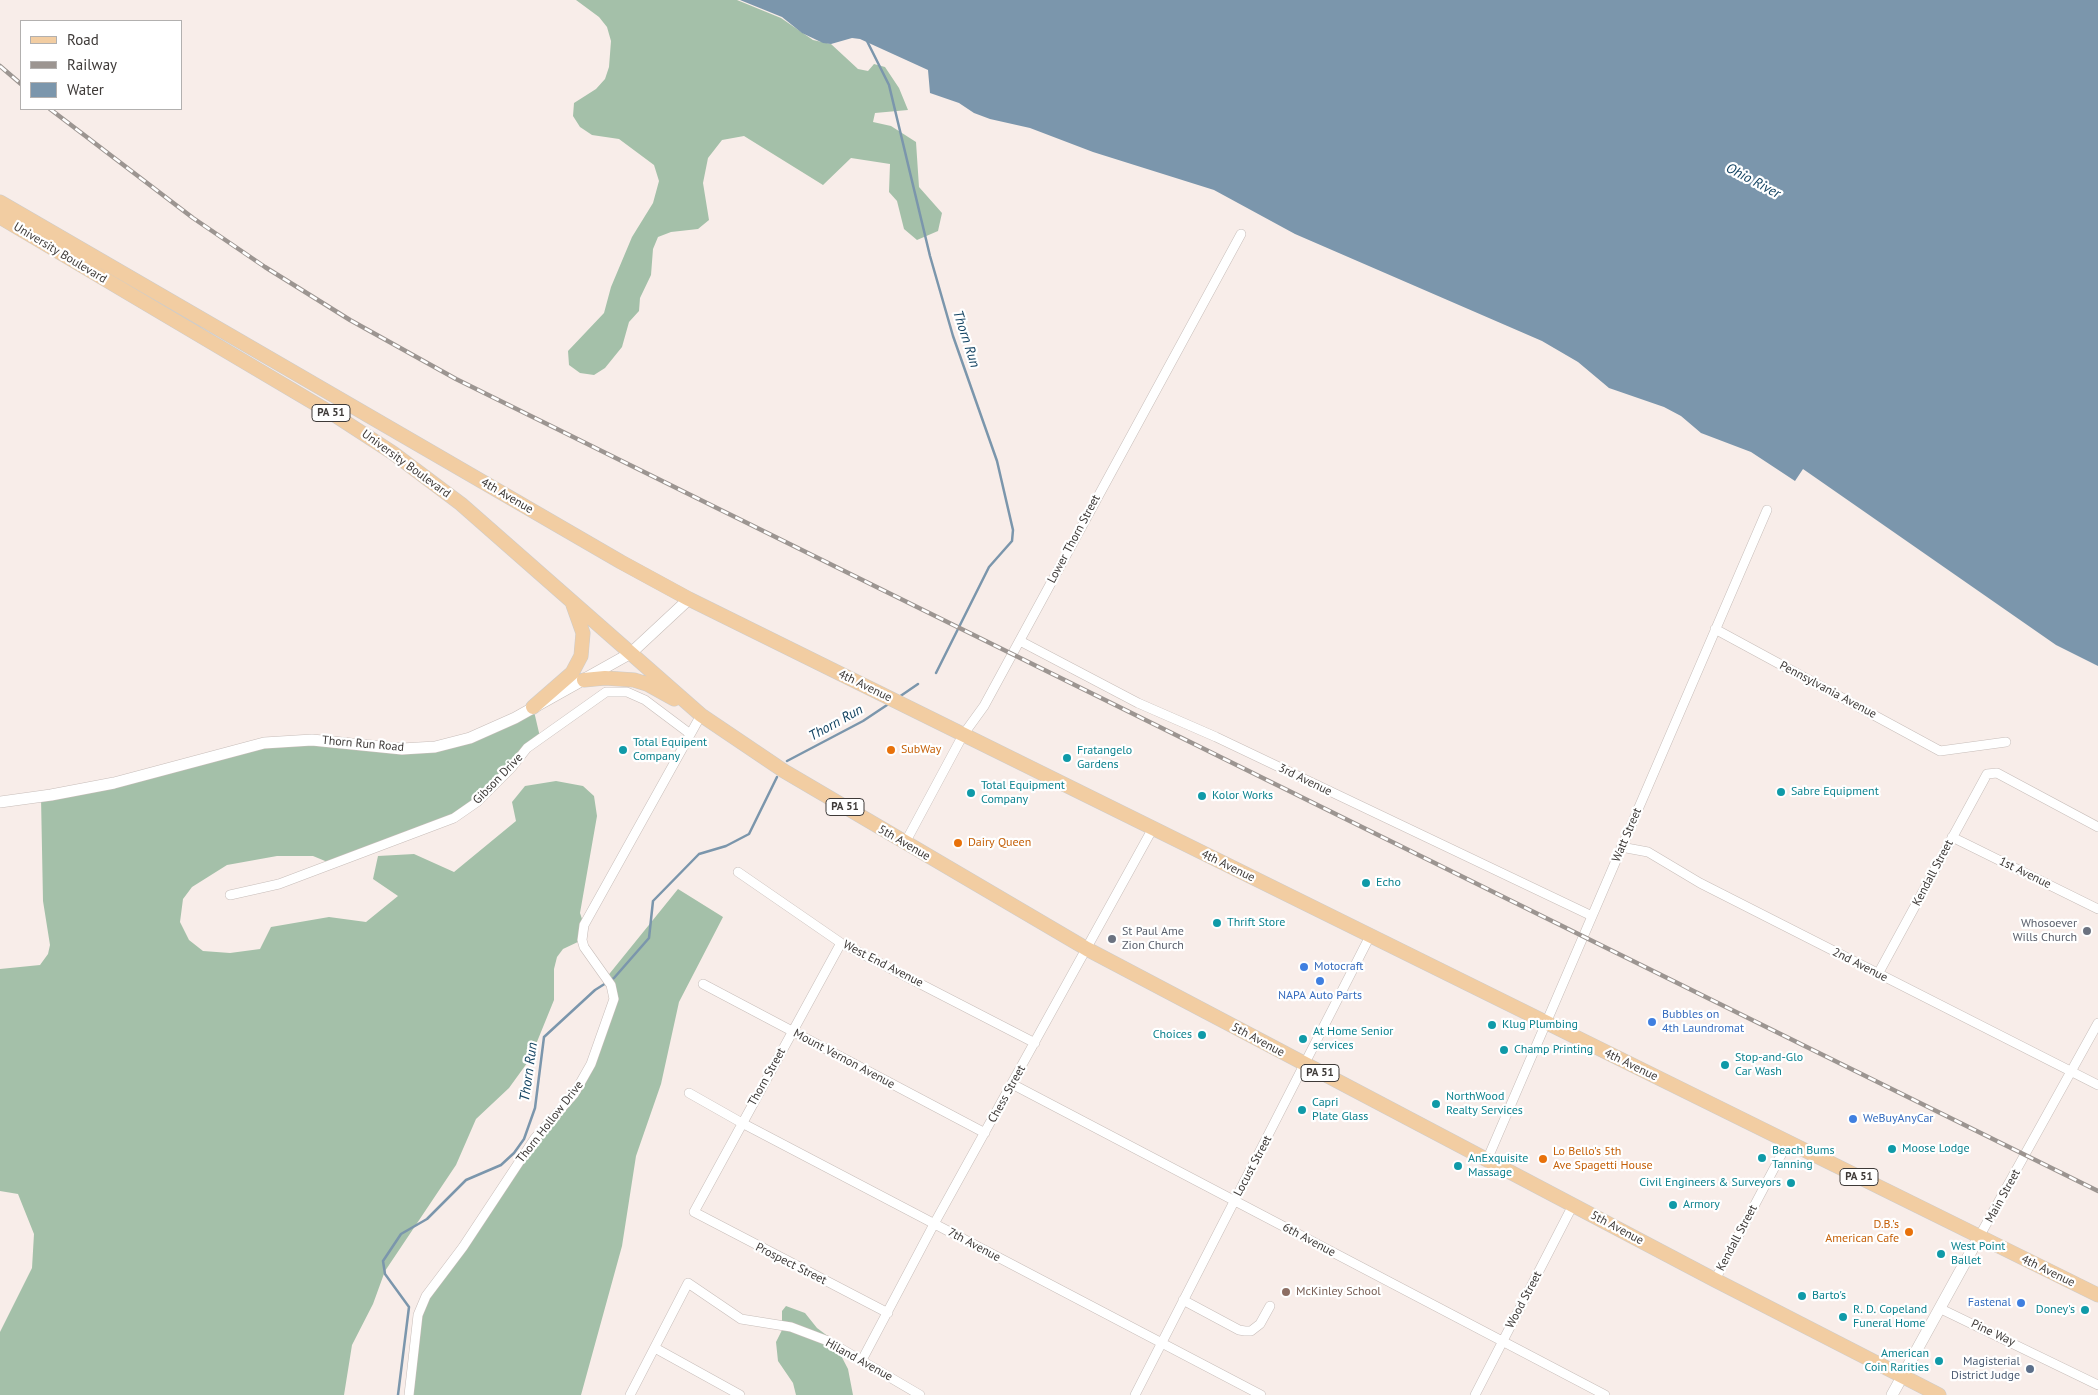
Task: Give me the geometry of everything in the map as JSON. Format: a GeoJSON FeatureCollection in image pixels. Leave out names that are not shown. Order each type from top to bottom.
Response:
{"type":"FeatureCollection","features":[{"type":"Feature","properties":{"kind":"main road","name":"University Boulevard"},"geometry":{"type":"LineString","coordinates":[[0,202],[369,415]]}},
{"type":"Feature","properties":{"kind":"main road","name":"University Boulevard"},"geometry":{"type":"LineString","coordinates":[[0,217],[373,440],[461,504],[631,654]]}},
{"type":"Feature","properties":{"kind":"main road","name":"4th Avenue"},"geometry":{"type":"LineString","coordinates":[[369,415],[621,562],[689,599],[2098,1295]]}},
{"type":"Feature","properties":{"kind":"main road"},"geometry":{"type":"LineString","coordinates":[[373,440],[381,423]]}},
{"type":"Feature","properties":{"kind":"main road"},"geometry":{"type":"LineString","coordinates":[[533,707],[572,673],[581,656],[582,626],[572,602]]}},
{"type":"Feature","properties":{"kind":"main road","name":"5th Avenue"},"geometry":{"type":"LineString","coordinates":[[631,654],[700,715],[778,767],[1087,949],[1715,1280],[1939,1395]]}},
{"type":"Feature","properties":{"kind":"main road"},"geometry":{"type":"LineString","coordinates":[[584,680],[621,679],[640,682],[700,715]]}},
{"type":"Feature","properties":{"kind":"street","name":"Lower Thorn Street"},"geometry":{"type":"LineString","coordinates":[[905,843],[963,735],[984,706],[1020,641],[1241,234]]}},
{"type":"Feature","properties":{"kind":"street","name":"Watt Street"},"geometry":{"type":"LineString","coordinates":[[1487,1160],[1767,510]]}},
{"type":"Feature","properties":{"kind":"street","name":"Thorn Run Road"},"geometry":{"type":"LineString","coordinates":[[0,802],[114,783],[246,747],[284,740],[320,740],[384,748],[435,746],[484,732],[631,654],[689,599]]}},
{"type":"Feature","properties":{"kind":"street","name":"Pennsylvania Avenue"},"geometry":{"type":"LineString","coordinates":[[1715,629],[1940,751],[2006,742]]}},
{"type":"Feature","properties":{"kind":"street","name":"3rd Avenue"},"geometry":{"type":"LineString","coordinates":[[1020,641],[1138,703],[1225,741],[1592,916]]}},
{"type":"Feature","properties":{"kind":"street","name":"Gibson Drive"},"geometry":{"type":"LineString","coordinates":[[230,895],[279,884],[454,818],[477,802],[512,767],[527,748],[606,692],[627,692],[646,700],[689,733]]}},
{"type":"Feature","properties":{"kind":"street","name":"Thorn Hollow Drive"},"geometry":{"type":"LineString","coordinates":[[409,1395],[418,1315],[422,1304],[464,1247],[531,1144],[562,1110],[583,1081],[614,1000],[609,982],[584,947],[582,932],[584,925],[700,715]]}},
{"type":"Feature","properties":{"kind":"street","name":"Kendall Street"},"geometry":{"type":"LineString","coordinates":[[1878,974],[1985,776],[1990,772],[1996,773],[2098,827]]}},
{"type":"Feature","properties":{"kind":"street","name":"Chess Street"},"geometry":{"type":"LineString","coordinates":[[862,1360],[934,1224],[1153,828]]}},
{"type":"Feature","properties":{"kind":"street","name":"1st Avenue"},"geometry":{"type":"LineString","coordinates":[[1952,837],[2098,909]]}},
{"type":"Feature","properties":{"kind":"street","name":"2nd Avenue"},"geometry":{"type":"LineString","coordinates":[[1622,847],[1648,852],[1700,883],[2098,1085]]}},
{"type":"Feature","properties":{"kind":"street","name":"West End Avenue"},"geometry":{"type":"LineString","coordinates":[[738,872],[841,943],[1035,1044]]}},
{"type":"Feature","properties":{"kind":"street","name":"Locust Street"},"geometry":{"type":"LineString","coordinates":[[1135,1395],[1306,1065],[1370,936]]}},
{"type":"Feature","properties":{"kind":"street","name":"Thorn Street"},"geometry":{"type":"LineString","coordinates":[[694,1212],[841,943]]}},
{"type":"Feature","properties":{"kind":"street","name":"Mount Vernon Avenue"},"geometry":{"type":"LineString","coordinates":[[703,984],[986,1133]]}},
{"type":"Feature","properties":{"kind":"street","name":"Main Street"},"geometry":{"type":"LineString","coordinates":[[1892,1395],[2098,1023]]}},
{"type":"Feature","properties":{"kind":"street","name":"6th Avenue"},"geometry":{"type":"LineString","coordinates":[[1012,1084],[1605,1395]]}},
{"type":"Feature","properties":{"kind":"street","name":"7th Avenue"},"geometry":{"type":"LineString","coordinates":[[689,1093],[742,1123],[1261,1395]]}},
{"type":"Feature","properties":{"kind":"street","name":"Kendall Street"},"geometry":{"type":"LineString","coordinates":[[1715,1280],[1788,1142]]}},
{"type":"Feature","properties":{"kind":"street","name":"Wood Street"},"geometry":{"type":"LineString","coordinates":[[1474,1395],[1573,1205]]}},
{"type":"Feature","properties":{"kind":"street","name":"Prospect Street"},"geometry":{"type":"LineString","coordinates":[[694,1212],[888,1313]]}},
{"type":"Feature","properties":{"kind":"street","name":"Hiland Avenue"},"geometry":{"type":"LineString","coordinates":[[655,1348],[688,1283],[741,1319],[791,1327],[828,1341],[920,1395]]}},
{"type":"Feature","properties":{"kind":"street"},"geometry":{"type":"LineString","coordinates":[[1183,1300],[1239,1330],[1245,1331],[1251,1330],[1260,1324],[1270,1306]]}},
{"type":"Feature","properties":{"kind":"street","name":"Pine Way"},"geometry":{"type":"LineString","coordinates":[[1941,1309],[2098,1385]]}},
{"type":"Feature","properties":{"kind":"street"},"geometry":{"type":"LineString","coordinates":[[630,1395],[655,1348],[740,1395]]}},
{"type":"Feature","properties":{"kind":"green space"},"geometry":{"type":"Polygon","coordinates":[[[576,0],[737,0],[781,18],[813,40],[831,44],[858,69],[868,71],[874,64],[885,67],[899,88],[908,110],[875,113],[873,122],[891,126],[916,142],[919,187],[942,213],[938,231],[917,240],[904,229],[897,201],[889,192],[890,164],[851,158],[823,185],[744,136],[722,140],[708,158],[703,183],[709,220],[698,229],[671,232],[658,237],[653,249],[651,275],[640,298],[639,311],[629,322],[622,347],[605,368],[594,375],[580,373],[569,365],[568,351],[604,313],[611,287],[632,237],[653,203],[659,181],[654,165],[619,139],[592,135],[580,127],[573,116],[574,103],[596,89],[605,79],[609,67],[611,41],[607,27],[599,17],[576,0]]]}},
{"type":"Feature","properties":{"kind":"green space"},"geometry":{"type":"Polygon","coordinates":[[[533,707],[540,737],[466,811],[330,863],[313,856],[277,856],[227,865],[192,887],[183,899],[180,922],[189,940],[203,951],[230,953],[260,949],[271,927],[329,917],[366,922],[398,896],[373,879],[378,856],[414,854],[454,872],[516,821],[512,802],[525,786],[556,781],[583,786],[594,796],[597,816],[580,913],[584,925],[582,940],[563,949],[557,957],[554,969],[554,1000],[530,1059],[509,1088],[476,1119],[456,1165],[385,1271],[373,1304],[352,1345],[344,1395],[0,1395],[0,1332],[32,1268],[34,1234],[18,1194],[0,1191],[0,969],[40,965],[48,954],[50,945],[43,901],[41,797],[264,743],[435,747],[533,707]]]}},
{"type":"Feature","properties":{"kind":"green space"},"geometry":{"type":"Polygon","coordinates":[[[678,889],[723,917],[679,1002],[661,1084],[636,1156],[622,1246],[581,1395],[409,1395],[418,1315],[510,1174],[574,1094],[612,1008],[606,978],[678,889]]]}},
{"type":"Feature","properties":{"kind":"green space"},"geometry":{"type":"Polygon","coordinates":[[[786,1306],[805,1313],[817,1328],[833,1340],[848,1369],[853,1395],[796,1395],[793,1383],[778,1361],[776,1342],[782,1330],[782,1311],[786,1306]]]}},
{"type":"Feature","properties":{"kind":"water","name":"Ohio River"},"geometry":{"type":"Polygon","coordinates":[[[740,0],[2098,0],[2098,666],[2056,645],[1803,469],[1795,481],[1751,452],[1701,433],[1681,416],[1664,407],[1609,388],[1578,362],[1542,341],[1295,234],[1214,190],[1093,152],[1030,128],[990,119],[974,113],[959,103],[930,93],[928,70],[860,39],[852,38],[831,44],[823,43],[802,33],[782,17],[740,0]]]}},
{"type":"Feature","properties":{"kind":"waterway","name":"Thorn Run"},"geometry":{"type":"LineString","coordinates":[[866,39],[889,85],[930,256],[953,336],[997,461],[1013,530],[1012,541],[989,567],[936,673]]}},
{"type":"Feature","properties":{"kind":"waterway","name":"Thorn Run"},"geometry":{"type":"LineString","coordinates":[[899,697],[918,684]]}},
{"type":"Feature","properties":{"kind":"waterway","name":"Thorn Run"},"geometry":{"type":"LineString","coordinates":[[787,761],[863,721],[890,703]]}},
{"type":"Feature","properties":{"kind":"waterway","name":"Thorn Run"},"geometry":{"type":"LineString","coordinates":[[398,1395],[409,1307],[385,1274],[383,1261],[401,1234],[427,1219],[466,1180],[501,1165],[514,1153],[524,1139],[535,1108],[544,1037],[595,990],[614,978],[649,938],[653,901],[699,854],[726,846],[749,834],[777,777]]}},
{"type":"Feature","properties":{"kind":"railway"},"geometry":{"type":"LineString","coordinates":[[0,66],[20,83]]}},
{"type":"Feature","properties":{"kind":"railway"},"geometry":{"type":"LineString","coordinates":[[51,110],[193,218],[265,267],[350,320],[456,379],[2098,1191]]}},
{"type":"Feature","properties":{"kind":"place","name":"Total Equipent Company"},"geometry":{"type":"Point","coordinates":[623,750]}},
{"type":"Feature","properties":{"kind":"place","name":"SubWay"},"geometry":{"type":"Point","coordinates":[891,750]}},
{"type":"Feature","properties":{"kind":"place","name":"Fratangelo Gardens"},"geometry":{"type":"Point","coordinates":[1067,758]}},
{"type":"Feature","properties":{"kind":"place","name":"Sabre Equipment"},"geometry":{"type":"Point","coordinates":[1781,792]}},
{"type":"Feature","properties":{"kind":"place","name":"Total Equipment Company"},"geometry":{"type":"Point","coordinates":[971,793]}},
{"type":"Feature","properties":{"kind":"place","name":"Kolor Works"},"geometry":{"type":"Point","coordinates":[1202,796]}},
{"type":"Feature","properties":{"kind":"place","name":"Dairy Queen"},"geometry":{"type":"Point","coordinates":[958,843]}},
{"type":"Feature","properties":{"kind":"place","name":"Echo"},"geometry":{"type":"Point","coordinates":[1366,883]}},
{"type":"Feature","properties":{"kind":"place","name":"Thrift Store"},"geometry":{"type":"Point","coordinates":[1217,923]}},
{"type":"Feature","properties":{"kind":"place","name":"Whosoever Wills Church"},"geometry":{"type":"Point","coordinates":[2087,931]}},
{"type":"Feature","properties":{"kind":"place","name":"St Paul Ame Zion Church"},"geometry":{"type":"Point","coordinates":[1112,939]}},
{"type":"Feature","properties":{"kind":"place","name":"Motocraft"},"geometry":{"type":"Point","coordinates":[1304,967]}},
{"type":"Feature","properties":{"kind":"place","name":"NAPA Auto Parts"},"geometry":{"type":"Point","coordinates":[1320,981]}},
{"type":"Feature","properties":{"kind":"place","name":"Bubbles on 4th Laundromat"},"geometry":{"type":"Point","coordinates":[1652,1022]}},
{"type":"Feature","properties":{"kind":"place","name":"Klug Plumbing"},"geometry":{"type":"Point","coordinates":[1492,1025]}},
{"type":"Feature","properties":{"kind":"place","name":"Choices"},"geometry":{"type":"Point","coordinates":[1202,1035]}},
{"type":"Feature","properties":{"kind":"place","name":"At Home Senior services"},"geometry":{"type":"Point","coordinates":[1303,1039]}},
{"type":"Feature","properties":{"kind":"place","name":"Champ Printing"},"geometry":{"type":"Point","coordinates":[1504,1050]}},
{"type":"Feature","properties":{"kind":"place","name":"Stop-and-Glo Car Wash"},"geometry":{"type":"Point","coordinates":[1725,1065]}},
{"type":"Feature","properties":{"kind":"place","name":"NorthWood Realty Services"},"geometry":{"type":"Point","coordinates":[1436,1104]}},
{"type":"Feature","properties":{"kind":"place","name":"Capri Plate Glass"},"geometry":{"type":"Point","coordinates":[1302,1110]}},
{"type":"Feature","properties":{"kind":"place","name":"WeBuyAnyCar"},"geometry":{"type":"Point","coordinates":[1853,1119]}},
{"type":"Feature","properties":{"kind":"place","name":"Moose Lodge"},"geometry":{"type":"Point","coordinates":[1892,1149]}},
{"type":"Feature","properties":{"kind":"place","name":"Beach Bums Tanning"},"geometry":{"type":"Point","coordinates":[1762,1158]}},
{"type":"Feature","properties":{"kind":"place","name":"Lo Bello's 5th Ave Spagetti House"},"geometry":{"type":"Point","coordinates":[1543,1159]}},
{"type":"Feature","properties":{"kind":"place","name":"AnExquisite Massage"},"geometry":{"type":"Point","coordinates":[1458,1166]}},
{"type":"Feature","properties":{"kind":"place","name":"Civil Engineers & Surveyors"},"geometry":{"type":"Point","coordinates":[1791,1183]}},
{"type":"Feature","properties":{"kind":"place","name":"Armory"},"geometry":{"type":"Point","coordinates":[1673,1205]}},
{"type":"Feature","properties":{"kind":"place","name":"D.B.'s American Cafe"},"geometry":{"type":"Point","coordinates":[1909,1232]}},
{"type":"Feature","properties":{"kind":"place","name":"West Point Ballet"},"geometry":{"type":"Point","coordinates":[1941,1254]}},
{"type":"Feature","properties":{"kind":"place","name":"McKinley School"},"geometry":{"type":"Point","coordinates":[1286,1292]}},
{"type":"Feature","properties":{"kind":"place","name":"Barto's"},"geometry":{"type":"Point","coordinates":[1802,1296]}},
{"type":"Feature","properties":{"kind":"place","name":"Fastenal"},"geometry":{"type":"Point","coordinates":[2021,1303]}},
{"type":"Feature","properties":{"kind":"place","name":"Doney's"},"geometry":{"type":"Point","coordinates":[2085,1310]}},
{"type":"Feature","properties":{"kind":"place","name":"R. D. Copeland Funeral Home"},"geometry":{"type":"Point","coordinates":[1843,1317]}},
{"type":"Feature","properties":{"kind":"place","name":"American Coin Rarities"},"geometry":{"type":"Point","coordinates":[1939,1361]}},
{"type":"Feature","properties":{"kind":"place","name":"Magisterial District Judge"},"geometry":{"type":"Point","coordinates":[2030,1369]}}]}
